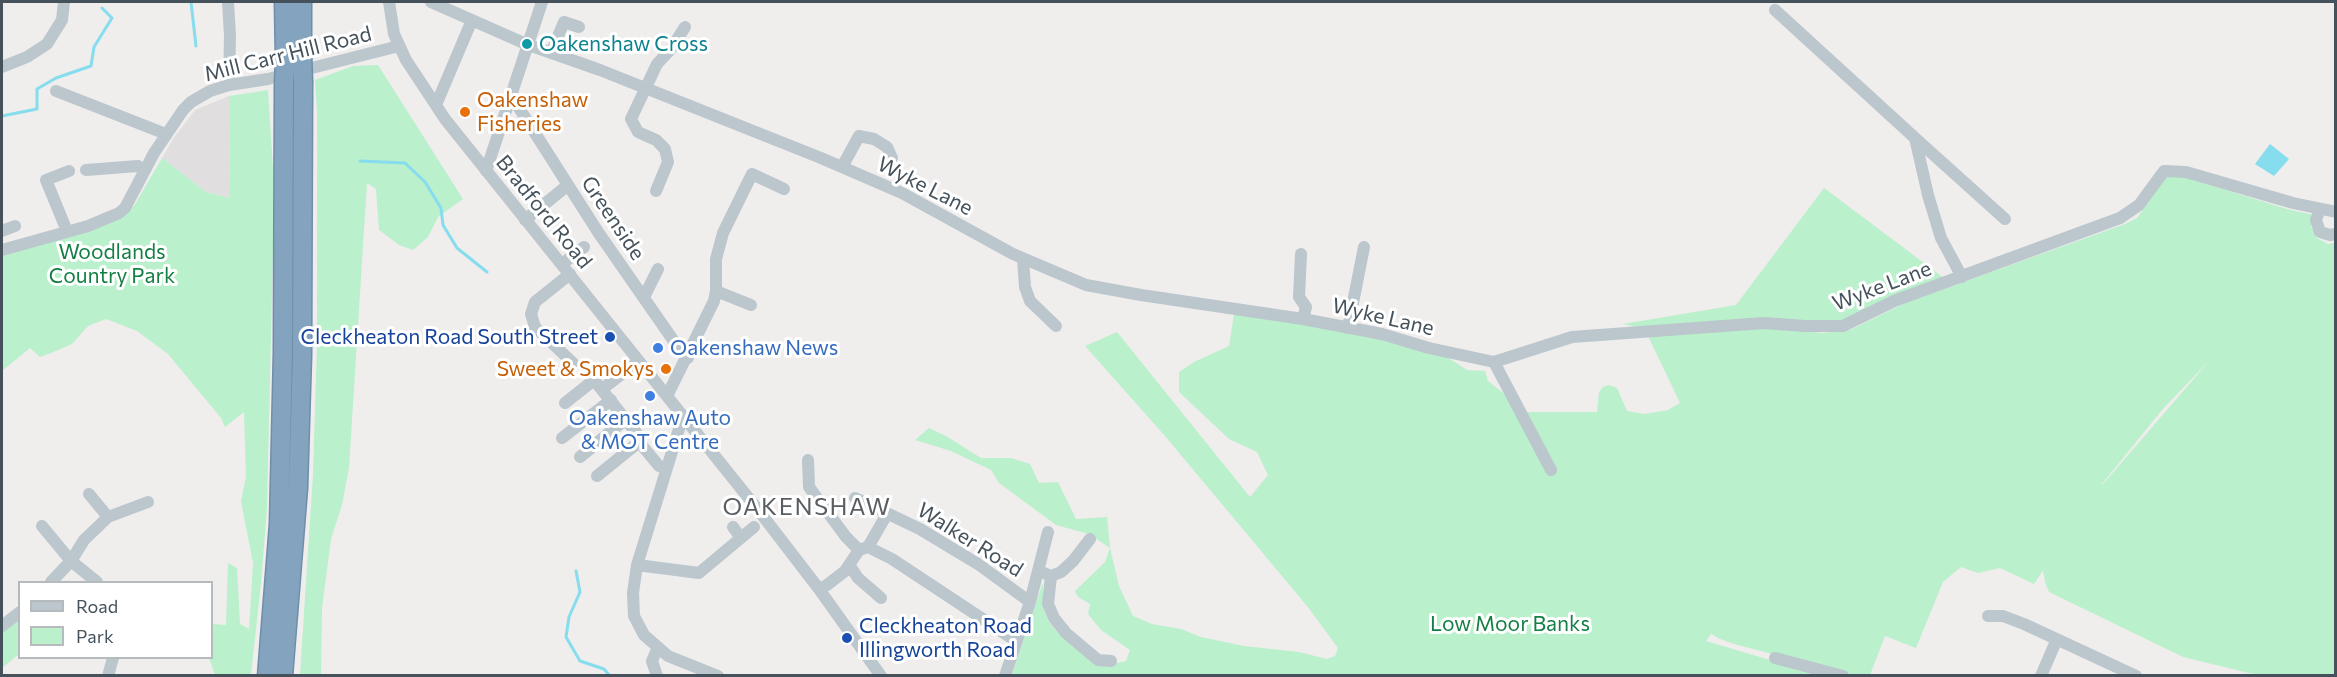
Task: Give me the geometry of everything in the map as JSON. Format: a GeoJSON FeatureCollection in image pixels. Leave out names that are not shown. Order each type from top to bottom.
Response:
{"type":"FeatureCollection","features":[{"type":"Feature","properties":{"kind":"highway"},"geometry":{"type":"LineString","coordinates":[[283,675],[298,488],[302,355],[303,82],[293,57],[284,2]]}},
{"type":"Feature","properties":{"kind":"highway"},"geometry":{"type":"LineString","coordinates":[[267,675],[279,524],[284,352],[284,84],[293,57],[302,2]]}},
{"type":"Feature","properties":{"kind":"street"},"geometry":{"type":"LineString","coordinates":[[2,68],[27,57],[47,44],[62,20],[64,2]]}},
{"type":"Feature","properties":{"kind":"street"},"geometry":{"type":"LineString","coordinates":[[228,2],[229,85]]}},
{"type":"Feature","properties":{"kind":"street","name":"Bradford Road"},"geometry":{"type":"LineString","coordinates":[[389,2],[394,34],[399,46],[436,105],[819,589],[881,675]]}},
{"type":"Feature","properties":{"kind":"street","name":"Wyke Lane"},"geometry":{"type":"LineString","coordinates":[[431,2],[526,44],[600,69],[842,167],[902,193],[1023,259],[1086,285],[1303,319],[1382,334],[1429,348],[1494,362],[1572,337],[1764,323],[1843,326],[1894,301],[2120,218],[2139,205],[2164,171],[2186,172],[2336,212]]}},
{"type":"Feature","properties":{"kind":"street"},"geometry":{"type":"LineString","coordinates":[[486,171],[512,97],[526,44],[542,2]]}},
{"type":"Feature","properties":{"kind":"street"},"geometry":{"type":"LineString","coordinates":[[1775,10],[2005,219]]}},
{"type":"Feature","properties":{"kind":"street"},"geometry":{"type":"LineString","coordinates":[[436,105],[472,20]]}},
{"type":"Feature","properties":{"kind":"street"},"geometry":{"type":"LineString","coordinates":[[551,53],[564,22],[579,27]]}},
{"type":"Feature","properties":{"kind":"street"},"geometry":{"type":"LineString","coordinates":[[656,191],[668,162],[665,149],[656,140],[638,132],[631,119],[657,64],[671,49],[685,27]]}},
{"type":"Feature","properties":{"kind":"street","name":"Mill Carr Hill Road"},"geometry":{"type":"LineString","coordinates":[[2,250],[88,226],[119,213],[125,208],[166,135],[191,102],[210,91],[399,46]]}},
{"type":"Feature","properties":{"kind":"street"},"geometry":{"type":"LineString","coordinates":[[56,91],[166,135]]}},
{"type":"Feature","properties":{"kind":"street","name":"Greenside"},"geometry":{"type":"LineString","coordinates":[[512,97],[568,185],[680,350],[688,357]]}},
{"type":"Feature","properties":{"kind":"street"},"geometry":{"type":"LineString","coordinates":[[842,167],[859,136],[874,139],[887,147],[892,158]]}},
{"type":"Feature","properties":{"kind":"street"},"geometry":{"type":"LineString","coordinates":[[1915,138],[1941,238],[1962,277]]}},
{"type":"Feature","properties":{"kind":"street"},"geometry":{"type":"LineString","coordinates":[[86,171],[138,166],[144,171]]}},
{"type":"Feature","properties":{"kind":"street"},"geometry":{"type":"LineString","coordinates":[[68,231],[46,180],[69,171]]}},
{"type":"Feature","properties":{"kind":"street"},"geometry":{"type":"LineString","coordinates":[[667,396],[714,302],[716,259],[723,233],[752,174],[784,189]]}},
{"type":"Feature","properties":{"kind":"street"},"geometry":{"type":"LineString","coordinates":[[525,220],[568,185]]}},
{"type":"Feature","properties":{"kind":"street"},"geometry":{"type":"LineString","coordinates":[[2320,209],[2316,220],[2320,232],[2336,234]]}},
{"type":"Feature","properties":{"kind":"street"},"geometry":{"type":"LineString","coordinates":[[2,231],[15,226]]}},
{"type":"Feature","properties":{"kind":"street"},"geometry":{"type":"LineString","coordinates":[[562,264],[584,247]]}},
{"type":"Feature","properties":{"kind":"street"},"geometry":{"type":"LineString","coordinates":[[1348,328],[1364,248]]}},
{"type":"Feature","properties":{"kind":"street"},"geometry":{"type":"LineString","coordinates":[[1301,254],[1299,297],[1306,307],[1303,319]]}},
{"type":"Feature","properties":{"kind":"street"},"geometry":{"type":"LineString","coordinates":[[1023,259],[1025,287],[1030,301],[1056,326]]}},
{"type":"Feature","properties":{"kind":"street"},"geometry":{"type":"LineString","coordinates":[[644,297],[658,269]]}},
{"type":"Feature","properties":{"kind":"street"},"geometry":{"type":"LineString","coordinates":[[570,274],[535,302],[531,314],[535,327],[573,363]]}},
{"type":"Feature","properties":{"kind":"street"},"geometry":{"type":"LineString","coordinates":[[716,291],[751,304]]}},
{"type":"Feature","properties":{"kind":"street"},"geometry":{"type":"LineString","coordinates":[[565,403],[639,361]]}},
{"type":"Feature","properties":{"kind":"street"},"geometry":{"type":"LineString","coordinates":[[1494,362],[1551,471]]}},
{"type":"Feature","properties":{"kind":"street"},"geometry":{"type":"LineString","coordinates":[[598,385],[638,435],[639,442],[659,466],[666,468]]}},
{"type":"Feature","properties":{"kind":"street"},"geometry":{"type":"LineString","coordinates":[[562,438],[611,400]]}},
{"type":"Feature","properties":{"kind":"street"},"geometry":{"type":"LineString","coordinates":[[683,416],[638,565],[633,593],[634,616],[645,635],[668,656],[718,675]]}},
{"type":"Feature","properties":{"kind":"street"},"geometry":{"type":"LineString","coordinates":[[580,457],[626,419]]}},
{"type":"Feature","properties":{"kind":"street"},"geometry":{"type":"LineString","coordinates":[[597,476],[639,442]]}},
{"type":"Feature","properties":{"kind":"street"},"geometry":{"type":"LineString","coordinates":[[808,460],[809,487],[846,537],[864,548],[891,559],[1016,641]]}},
{"type":"Feature","properties":{"kind":"street"},"geometry":{"type":"LineString","coordinates":[[89,494],[108,517]]}},
{"type":"Feature","properties":{"kind":"street","name":"Walker Road"},"geometry":{"type":"LineString","coordinates":[[855,498],[920,529],[978,564],[1030,602]]}},
{"type":"Feature","properties":{"kind":"street"},"geometry":{"type":"LineString","coordinates":[[52,581],[70,561],[84,540],[108,517],[148,502]]}},
{"type":"Feature","properties":{"kind":"street"},"geometry":{"type":"LineString","coordinates":[[819,589],[850,566],[887,514]]}},
{"type":"Feature","properties":{"kind":"street"},"geometry":{"type":"LineString","coordinates":[[42,526],[70,561],[96,581]]}},
{"type":"Feature","properties":{"kind":"street"},"geometry":{"type":"LineString","coordinates":[[733,527],[741,538]]}},
{"type":"Feature","properties":{"kind":"street"},"geometry":{"type":"LineString","coordinates":[[638,565],[699,573],[753,528]]}},
{"type":"Feature","properties":{"kind":"street"},"geometry":{"type":"LineString","coordinates":[[1005,675],[1030,602],[1048,532]]}},
{"type":"Feature","properties":{"kind":"street"},"geometry":{"type":"LineString","coordinates":[[1037,571],[1051,576],[1061,572],[1090,539]]}},
{"type":"Feature","properties":{"kind":"street"},"geometry":{"type":"LineString","coordinates":[[850,566],[858,578],[881,598]]}},
{"type":"Feature","properties":{"kind":"street"},"geometry":{"type":"LineString","coordinates":[[1051,576],[1048,604],[1054,618],[1066,633],[1098,660],[1111,661]]}},
{"type":"Feature","properties":{"kind":"street"},"geometry":{"type":"LineString","coordinates":[[2,626],[18,614]]}},
{"type":"Feature","properties":{"kind":"street"},"geometry":{"type":"LineString","coordinates":[[1988,616],[2003,616],[2136,675]]}},
{"type":"Feature","properties":{"kind":"street"},"geometry":{"type":"LineString","coordinates":[[2041,675],[2057,639]]}},
{"type":"Feature","properties":{"kind":"street"},"geometry":{"type":"LineString","coordinates":[[657,675],[652,661],[658,647]]}},
{"type":"Feature","properties":{"kind":"street"},"geometry":{"type":"LineString","coordinates":[[1775,658],[1843,675]]}},
{"type":"Feature","properties":{"kind":"street"},"geometry":{"type":"LineString","coordinates":[[108,675],[112,659]]}},
{"type":"Feature","properties":{"kind":"shaded area"},"geometry":{"type":"Polygon","coordinates":[[[229,96],[230,198],[206,192],[162,158],[195,110],[229,96]]]}},
{"type":"Feature","properties":{"kind":"green space"},"geometry":{"type":"Polygon","coordinates":[[[378,65],[463,199],[438,217],[428,237],[413,250],[399,245],[379,230],[376,189],[367,183],[349,468],[342,505],[331,539],[322,608],[321,675],[300,675],[313,474],[317,345],[315,80],[353,66],[378,65]]]}},
{"type":"Feature","properties":{"kind":"green space","name":"Woodlands Country Park"},"geometry":{"type":"Polygon","coordinates":[[[268,90],[273,169],[267,509],[251,675],[215,675],[209,659],[213,659],[213,624],[226,625],[228,563],[237,568],[240,624],[249,629],[253,563],[241,501],[246,477],[244,412],[225,427],[221,418],[168,354],[137,331],[106,319],[88,326],[72,344],[51,353],[40,357],[30,348],[2,371],[2,250],[119,213],[134,206],[162,158],[206,192],[230,198],[229,96],[268,90]]]}},
{"type":"Feature","properties":{"kind":"green space","name":"Low Moor Banks"},"geometry":{"type":"Polygon","coordinates":[[[2171,176],[2181,176],[2287,209],[2314,215],[2311,226],[2317,238],[2328,244],[2335,243],[2335,675],[2257,675],[2183,657],[2049,592],[2043,571],[2056,551],[2034,584],[2000,568],[1978,573],[1961,567],[1943,582],[1916,648],[1885,636],[1870,675],[1853,675],[1734,644],[1711,634],[1706,641],[1821,675],[1012,675],[1043,582],[1043,608],[1049,622],[1057,632],[1097,663],[1109,665],[1126,661],[1130,650],[1101,630],[1088,614],[1090,604],[1078,597],[1075,591],[1105,562],[1110,548],[1119,586],[1133,616],[1152,624],[1181,629],[1201,637],[1244,646],[1299,652],[1327,659],[1335,656],[1338,648],[1307,606],[1165,436],[1085,346],[1117,332],[1250,497],[1268,475],[1257,452],[1229,439],[1179,392],[1179,372],[1194,362],[1229,346],[1234,314],[1274,318],[1392,341],[1447,357],[1467,370],[1485,371],[1488,381],[1527,412],[1597,412],[1599,392],[1603,387],[1609,385],[1617,388],[1627,411],[1645,414],[1668,410],[1680,403],[1648,336],[1591,342],[1651,330],[1623,324],[1736,305],[1824,188],[1948,281],[1843,326],[1804,331],[1822,333],[1850,330],[1905,303],[2125,224],[2137,218],[2165,178],[2171,176]],[[2210,360],[2162,410],[2103,484],[2210,360]]]}},
{"type":"Feature","properties":{"kind":"green space"},"geometry":{"type":"Polygon","coordinates":[[[929,428],[981,458],[1011,458],[1030,464],[1039,483],[1058,482],[1076,519],[1107,517],[1110,548],[1089,534],[1056,525],[999,483],[991,470],[951,451],[915,440],[929,428]]]}},
{"type":"Feature","properties":{"kind":"green space"},"geometry":{"type":"Polygon","coordinates":[[[18,618],[18,655],[2,668],[2,632],[18,618]]]}},
{"type":"Feature","properties":{"kind":"water"},"geometry":{"type":"Polygon","coordinates":[[[2270,144],[2289,159],[2274,176],[2255,164],[2270,144]]]}},
{"type":"Feature","properties":{"kind":"waterway"},"geometry":{"type":"LineString","coordinates":[[191,2],[196,46]]}},
{"type":"Feature","properties":{"kind":"waterway"},"geometry":{"type":"LineString","coordinates":[[2,116],[37,109],[37,89],[56,78],[91,66],[94,47],[112,18],[102,8]]}},
{"type":"Feature","properties":{"kind":"waterway"},"geometry":{"type":"LineString","coordinates":[[360,161],[405,163],[425,182],[441,208],[443,225],[457,248],[487,272]]}},
{"type":"Feature","properties":{"kind":"waterway"},"geometry":{"type":"LineString","coordinates":[[576,571],[580,592],[569,617],[566,637],[580,661],[604,669],[610,676]]}},
{"type":"Feature","properties":{"kind":"place","name":"Oakenshaw Cross"},"geometry":{"type":"Point","coordinates":[527,44]}},
{"type":"Feature","properties":{"kind":"place","name":"Oakenshaw Fisheries"},"geometry":{"type":"Point","coordinates":[465,112]}},
{"type":"Feature","properties":{"kind":"place","name":"Cleckheaton Road South Street"},"geometry":{"type":"Point","coordinates":[610,337]}},
{"type":"Feature","properties":{"kind":"place","name":"Oakenshaw News"},"geometry":{"type":"Point","coordinates":[658,348]}},
{"type":"Feature","properties":{"kind":"place","name":"Sweet & Smokys"},"geometry":{"type":"Point","coordinates":[666,369]}},
{"type":"Feature","properties":{"kind":"place","name":"Oakenshaw Auto & MOT Centre"},"geometry":{"type":"Point","coordinates":[650,396]}},
{"type":"Feature","properties":{"kind":"place","name":"Cleckheaton Road Illingworth Road"},"geometry":{"type":"Point","coordinates":[847,638]}},
{"type":"Feature","properties":{"kind":"district","name":"OAKENSHAW"},"geometry":{"type":"Point","coordinates":[807,507]}}]}
